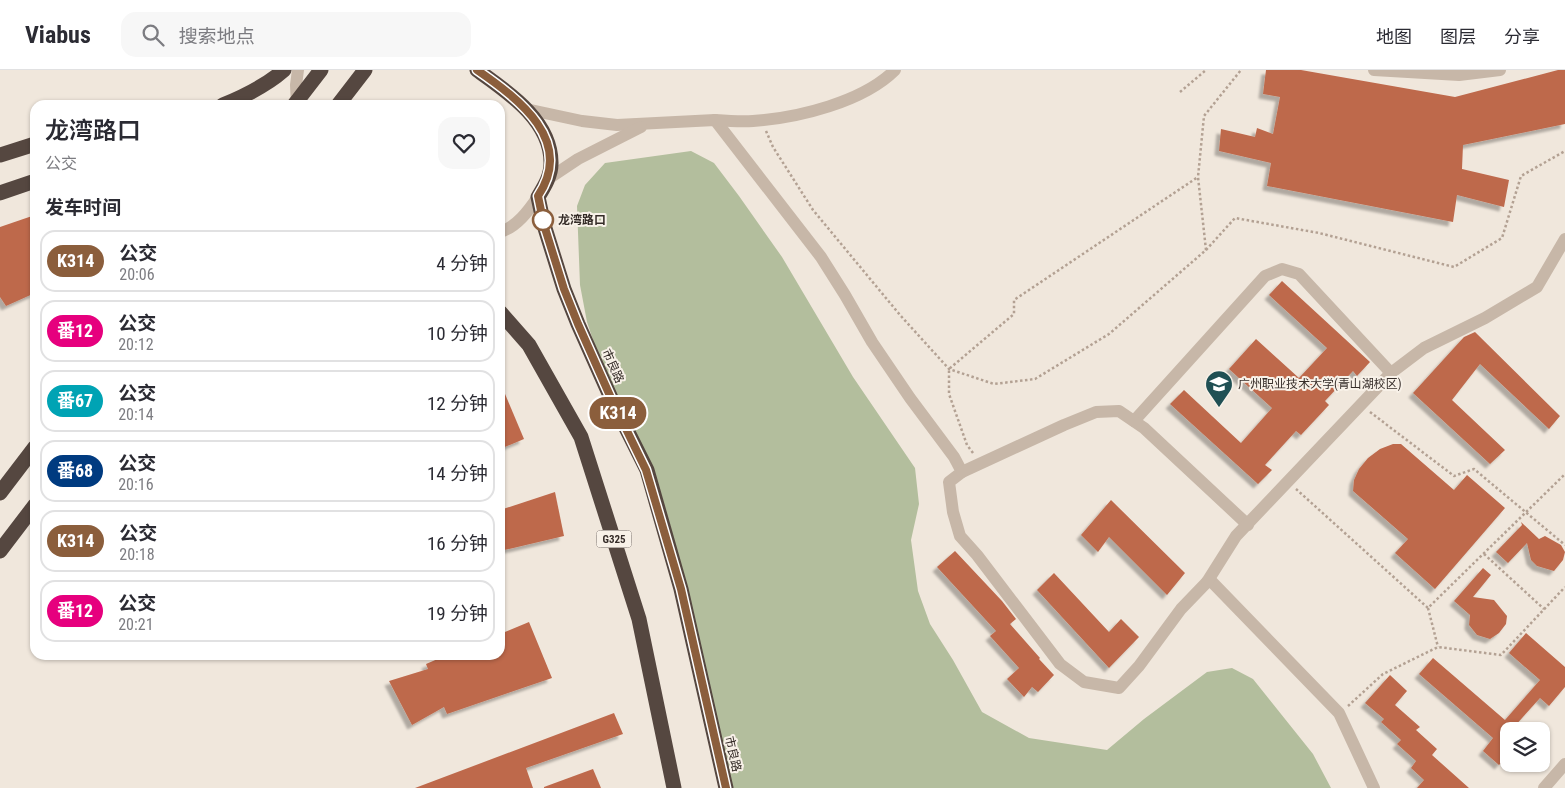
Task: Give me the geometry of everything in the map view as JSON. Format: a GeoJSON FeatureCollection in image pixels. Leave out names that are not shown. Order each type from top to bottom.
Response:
{"type":"FeatureCollection","features":[{"type":"Feature","properties":{"kind":"highway"},"geometry":{"type":"LineString","coordinates":[[235,100],[275,78],[284,70]]}},
{"type":"Feature","properties":{"kind":"highway"},"geometry":{"type":"LineString","coordinates":[[299,100],[320,70]]}},
{"type":"Feature","properties":{"kind":"highway"},"geometry":{"type":"LineString","coordinates":[[342,100],[365,70]]}},
{"type":"Feature","properties":{"kind":"highway"},"geometry":{"type":"LineString","coordinates":[[476,70],[495,82],[526,109],[542,130],[549,148],[552,166],[546,185],[538,196]]}},
{"type":"Feature","properties":{"kind":"highway"},"geometry":{"type":"LineString","coordinates":[[0,155],[30,146]]}},
{"type":"Feature","properties":{"kind":"highway"},"geometry":{"type":"LineString","coordinates":[[0,194],[30,183]]}},
{"type":"Feature","properties":{"kind":"highway","name":"市良路"},"geometry":{"type":"LineString","coordinates":[[538,196],[544,225],[564,289],[611,398],[646,470],[681,589],[726,788]]}},
{"type":"Feature","properties":{"kind":"highway","name":"G325"},"geometry":{"type":"LineString","coordinates":[[505,318],[529,345],[581,437],[639,619],[674,788]]}},
{"type":"Feature","properties":{"kind":"highway"},"geometry":{"type":"LineString","coordinates":[[0,493],[30,454]]}},
{"type":"Feature","properties":{"kind":"highway"},"geometry":{"type":"LineString","coordinates":[[0,551],[30,512]]}},
{"type":"Feature","properties":{"kind":"street"},"geometry":{"type":"LineString","coordinates":[[296,100],[298,70]]}},
{"type":"Feature","properties":{"kind":"street"},"geometry":{"type":"LineString","coordinates":[[526,109],[591,122],[617,125],[715,120],[762,120],[792,116],[854,98],[888,77],[895,70]]}},
{"type":"Feature","properties":{"kind":"street"},"geometry":{"type":"LineString","coordinates":[[1374,70],[1459,75],[1500,70]]}},
{"type":"Feature","properties":{"kind":"street"},"geometry":{"type":"LineString","coordinates":[[715,120],[821,257],[872,342],[954,457],[962,472]]}},
{"type":"Feature","properties":{"kind":"street"},"geometry":{"type":"LineString","coordinates":[[548,179],[612,140],[648,124]]}},
{"type":"Feature","properties":{"kind":"street"},"geometry":{"type":"LineString","coordinates":[[505,231],[530,209],[538,196]]}},
{"type":"Feature","properties":{"kind":"street"},"geometry":{"type":"LineString","coordinates":[[1248,524],[1144,428],[1119,411],[1096,412],[1064,425],[980,463],[962,472],[949,482],[953,512],[960,536],[977,555],[1060,664],[1084,682],[1119,688],[1139,666],[1181,609],[1207,582],[1236,536],[1248,524],[1288,482],[1391,373],[1424,348],[1484,318],[1537,287],[1565,239]]}},
{"type":"Feature","properties":{"kind":"street"},"geometry":{"type":"LineString","coordinates":[[1134,421],[1265,276],[1282,269],[1299,274],[1391,373]]}},
{"type":"Feature","properties":{"kind":"street"},"geometry":{"type":"LineString","coordinates":[[1207,582],[1212,582],[1339,714],[1374,788]]}},
{"type":"Feature","properties":{"kind":"street"},"geometry":{"type":"LineString","coordinates":[[1544,788],[1565,764]]}},
{"type":"Feature","properties":{"kind":"path"},"geometry":{"type":"LineString","coordinates":[[1180,92],[1206,70]]}},
{"type":"Feature","properties":{"kind":"path"},"geometry":{"type":"LineString","coordinates":[[1206,250],[1198,176],[1204,116],[1241,70]]}},
{"type":"Feature","properties":{"kind":"path"},"geometry":{"type":"LineString","coordinates":[[762,120],[773,147],[813,210],[900,315],[949,369],[994,384],[1035,379],[1109,334],[1206,250],[1235,218],[1319,233],[1454,267],[1502,238],[1521,176],[1565,151]]}},
{"type":"Feature","properties":{"kind":"path"},"geometry":{"type":"LineString","coordinates":[[980,463],[967,445],[958,422],[949,394],[949,369],[1014,314],[1014,300],[1198,176]]}},
{"type":"Feature","properties":{"kind":"path"},"geometry":{"type":"LineString","coordinates":[[1361,404],[1454,476],[1474,469],[1565,545]]}},
{"type":"Feature","properties":{"kind":"path"},"geometry":{"type":"LineString","coordinates":[[1428,608],[1565,474]]}},
{"type":"Feature","properties":{"kind":"path"},"geometry":{"type":"LineString","coordinates":[[1288,482],[1428,608],[1438,647]]}},
{"type":"Feature","properties":{"kind":"path"},"geometry":{"type":"LineString","coordinates":[[1484,554],[1544,609]]}},
{"type":"Feature","properties":{"kind":"path"},"geometry":{"type":"LineString","coordinates":[[1339,714],[1383,674],[1438,647],[1501,654],[1565,587]]}},
{"type":"Feature","properties":{"kind":"green space"},"geometry":{"type":"Polygon","coordinates":[[[691,151],[714,163],[739,196],[782,257],[853,377],[915,468],[919,504],[911,540],[918,591],[930,624],[982,712],[1029,738],[1107,750],[1144,719],[1207,672],[1232,668],[1253,679],[1313,754],[1331,788],[723,788],[670,525],[598,355],[587,322],[580,285],[577,206],[585,185],[605,163],[691,151]]]}},
{"type":"Feature","properties":{"kind":"building"},"geometry":{"type":"Polygon","coordinates":[[[1266,70],[1301,70],[1455,97],[1558,70],[1565,70],[1565,124],[1463,145],[1462,169],[1509,180],[1504,207],[1457,195],[1453,222],[1267,186],[1271,163],[1219,151],[1221,129],[1255,137],[1257,128],[1273,134],[1280,97],[1263,94],[1266,70]]]}},
{"type":"Feature","properties":{"kind":"building"},"geometry":{"type":"Polygon","coordinates":[[[30,217],[30,295],[6,306],[0,297],[0,227],[30,217]]]}},
{"type":"Feature","properties":{"kind":"building"},"geometry":{"type":"Polygon","coordinates":[[[1282,281],[1370,362],[1357,376],[1353,371],[1325,401],[1329,405],[1301,435],[1296,431],[1265,465],[1272,470],[1258,484],[1170,404],[1184,390],[1241,443],[1272,408],[1229,369],[1256,339],[1299,378],[1327,348],[1269,295],[1282,281]]]}},
{"type":"Feature","properties":{"kind":"building"},"geometry":{"type":"Polygon","coordinates":[[[1475,332],[1560,416],[1549,429],[1480,364],[1452,400],[1505,450],[1490,464],[1413,393],[1464,337],[1475,332]]]}},
{"type":"Feature","properties":{"kind":"building"},"geometry":{"type":"Polygon","coordinates":[[[505,394],[524,439],[505,447],[505,394]]]}},
{"type":"Feature","properties":{"kind":"building"},"geometry":{"type":"Polygon","coordinates":[[[1393,444],[1401,444],[1454,490],[1467,475],[1505,508],[1435,589],[1395,553],[1408,539],[1353,491],[1354,480],[1359,469],[1368,458],[1380,449],[1393,444]]]}},
{"type":"Feature","properties":{"kind":"building"},"geometry":{"type":"Polygon","coordinates":[[[555,492],[564,536],[505,550],[505,508],[555,492]]]}},
{"type":"Feature","properties":{"kind":"building"},"geometry":{"type":"Polygon","coordinates":[[[1111,500],[1185,573],[1167,595],[1109,537],[1098,552],[1081,535],[1111,500]]]}},
{"type":"Feature","properties":{"kind":"building"},"geometry":{"type":"Polygon","coordinates":[[[1521,522],[1539,539],[1545,536],[1561,545],[1565,552],[1563,560],[1554,571],[1537,566],[1531,560],[1527,543],[1508,563],[1496,552],[1522,525],[1521,522]]]}},
{"type":"Feature","properties":{"kind":"building"},"geometry":{"type":"Polygon","coordinates":[[[955,551],[1002,601],[1016,619],[1010,624],[1054,675],[1038,692],[1032,687],[1024,697],[1007,679],[1019,668],[990,636],[996,631],[937,567],[955,551]]]}},
{"type":"Feature","properties":{"kind":"building"},"geometry":{"type":"Polygon","coordinates":[[[1483,568],[1491,575],[1473,597],[1494,600],[1507,616],[1506,624],[1499,633],[1490,639],[1477,635],[1469,625],[1470,615],[1454,601],[1483,568]]]}},
{"type":"Feature","properties":{"kind":"building"},"geometry":{"type":"Polygon","coordinates":[[[1054,573],[1109,632],[1121,619],[1139,637],[1109,668],[1037,590],[1054,573]]]}},
{"type":"Feature","properties":{"kind":"building"},"geometry":{"type":"Polygon","coordinates":[[[529,622],[552,678],[447,714],[444,707],[412,725],[389,681],[428,669],[426,664],[435,660],[505,660],[505,632],[529,622]]]}},
{"type":"Feature","properties":{"kind":"building"},"geometry":{"type":"Polygon","coordinates":[[[1526,633],[1565,667],[1565,687],[1549,706],[1540,698],[1518,722],[1500,722],[1499,765],[1483,751],[1493,738],[1419,674],[1433,658],[1505,720],[1540,680],[1509,653],[1526,633]]]}},
{"type":"Feature","properties":{"kind":"building"},"geometry":{"type":"Polygon","coordinates":[[[1390,675],[1407,691],[1395,705],[1420,727],[1416,730],[1437,749],[1432,755],[1469,788],[1417,788],[1424,780],[1411,768],[1416,761],[1397,744],[1401,740],[1381,722],[1384,719],[1365,703],[1390,675]]]}},
{"type":"Feature","properties":{"kind":"building"},"geometry":{"type":"Polygon","coordinates":[[[614,713],[623,734],[526,768],[533,788],[415,788],[614,713]]]}},
{"type":"Feature","properties":{"kind":"building"},"geometry":{"type":"Polygon","coordinates":[[[593,769],[601,788],[544,788],[544,787],[593,769]]]}},
{"type":"Feature","properties":{"kind":"bus line","name":"K314"},"geometry":{"type":"LineString","coordinates":[[477,70],[495,82],[526,109],[542,130],[549,148],[552,166],[546,185],[538,196],[544,225],[564,289],[578,324],[646,470],[681,589],[726,788]]}},
{"type":"Feature","properties":{"kind":"place","name":"龙湾路口"},"geometry":{"type":"Point","coordinates":[543,220]}},
{"type":"Feature","properties":{"kind":"place","name":"广州职业技术大学(青山湖校区)"},"geometry":{"type":"Point","coordinates":[1219,408]}}]}
